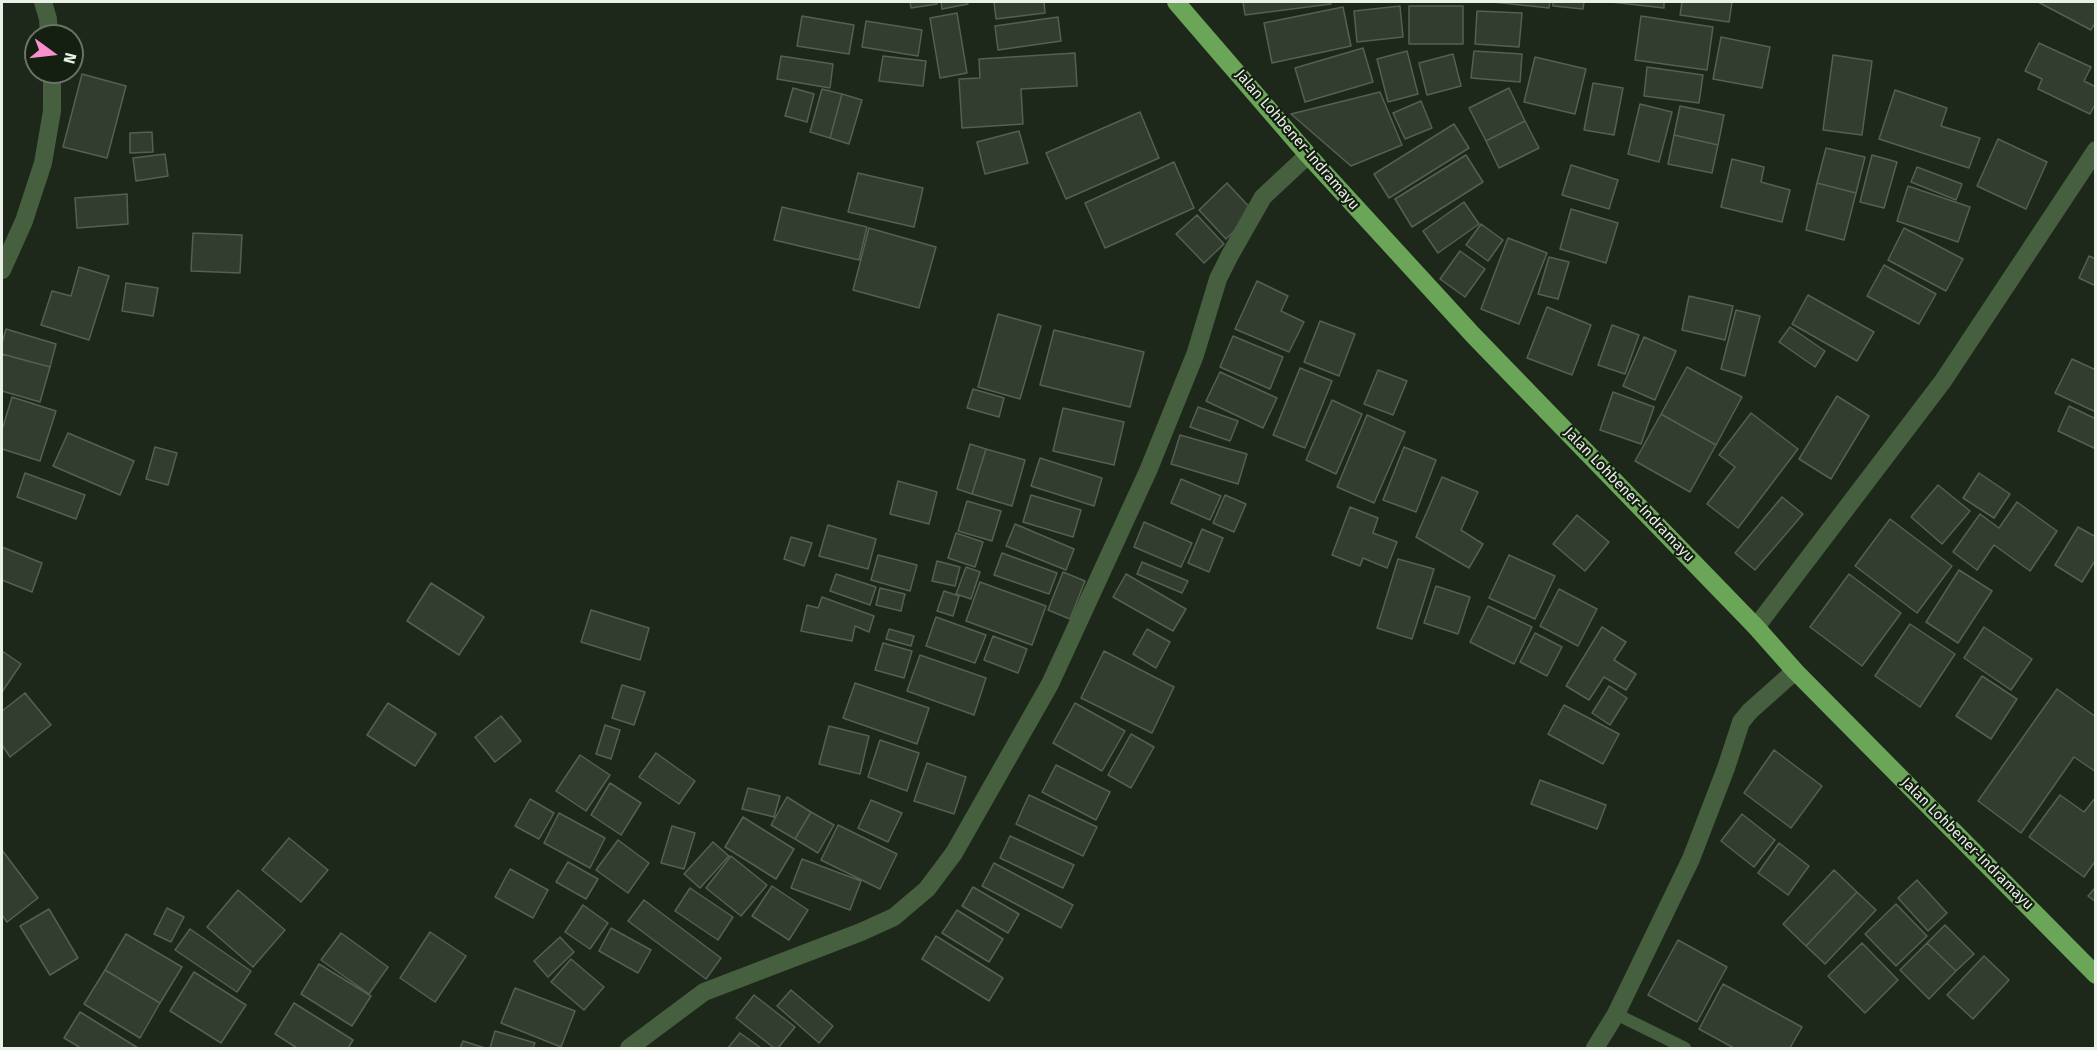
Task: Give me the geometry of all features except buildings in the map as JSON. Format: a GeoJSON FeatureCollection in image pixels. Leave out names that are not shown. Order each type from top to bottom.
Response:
{"type":"FeatureCollection","features":[{"type":"Feature","properties":{"kind":"highway","name":"Jalan Lohbener-Indramayu"},"geometry":{"type":"LineString","coordinates":[[1176,2],[1308,154],[1473,335],[1795,670],[2096,975]]}},
{"type":"Feature","properties":{"kind":"street"},"geometry":{"type":"LineString","coordinates":[[43,2],[47,24]]}},
{"type":"Feature","properties":{"kind":"street"},"geometry":{"type":"LineString","coordinates":[[2,270],[24,220],[43,163],[52,111],[52,84]]}},
{"type":"Feature","properties":{"kind":"street"},"geometry":{"type":"LineString","coordinates":[[1756,627],[1943,381],[2096,150]]}},
{"type":"Feature","properties":{"kind":"street"},"geometry":{"type":"LineString","coordinates":[[629,1048],[704,992],[894,917],[927,889],[954,853],[1050,684],[1148,471],[1195,355],[1218,279],[1263,197],[1308,154]]}},
{"type":"Feature","properties":{"kind":"street"},"geometry":{"type":"LineString","coordinates":[[1595,1048],[1616,1014],[1691,859],[1741,722],[1795,670]]}},
{"type":"Feature","properties":{"kind":"lane"},"geometry":{"type":"LineString","coordinates":[[1616,1014],[1685,1048]]}}]}
